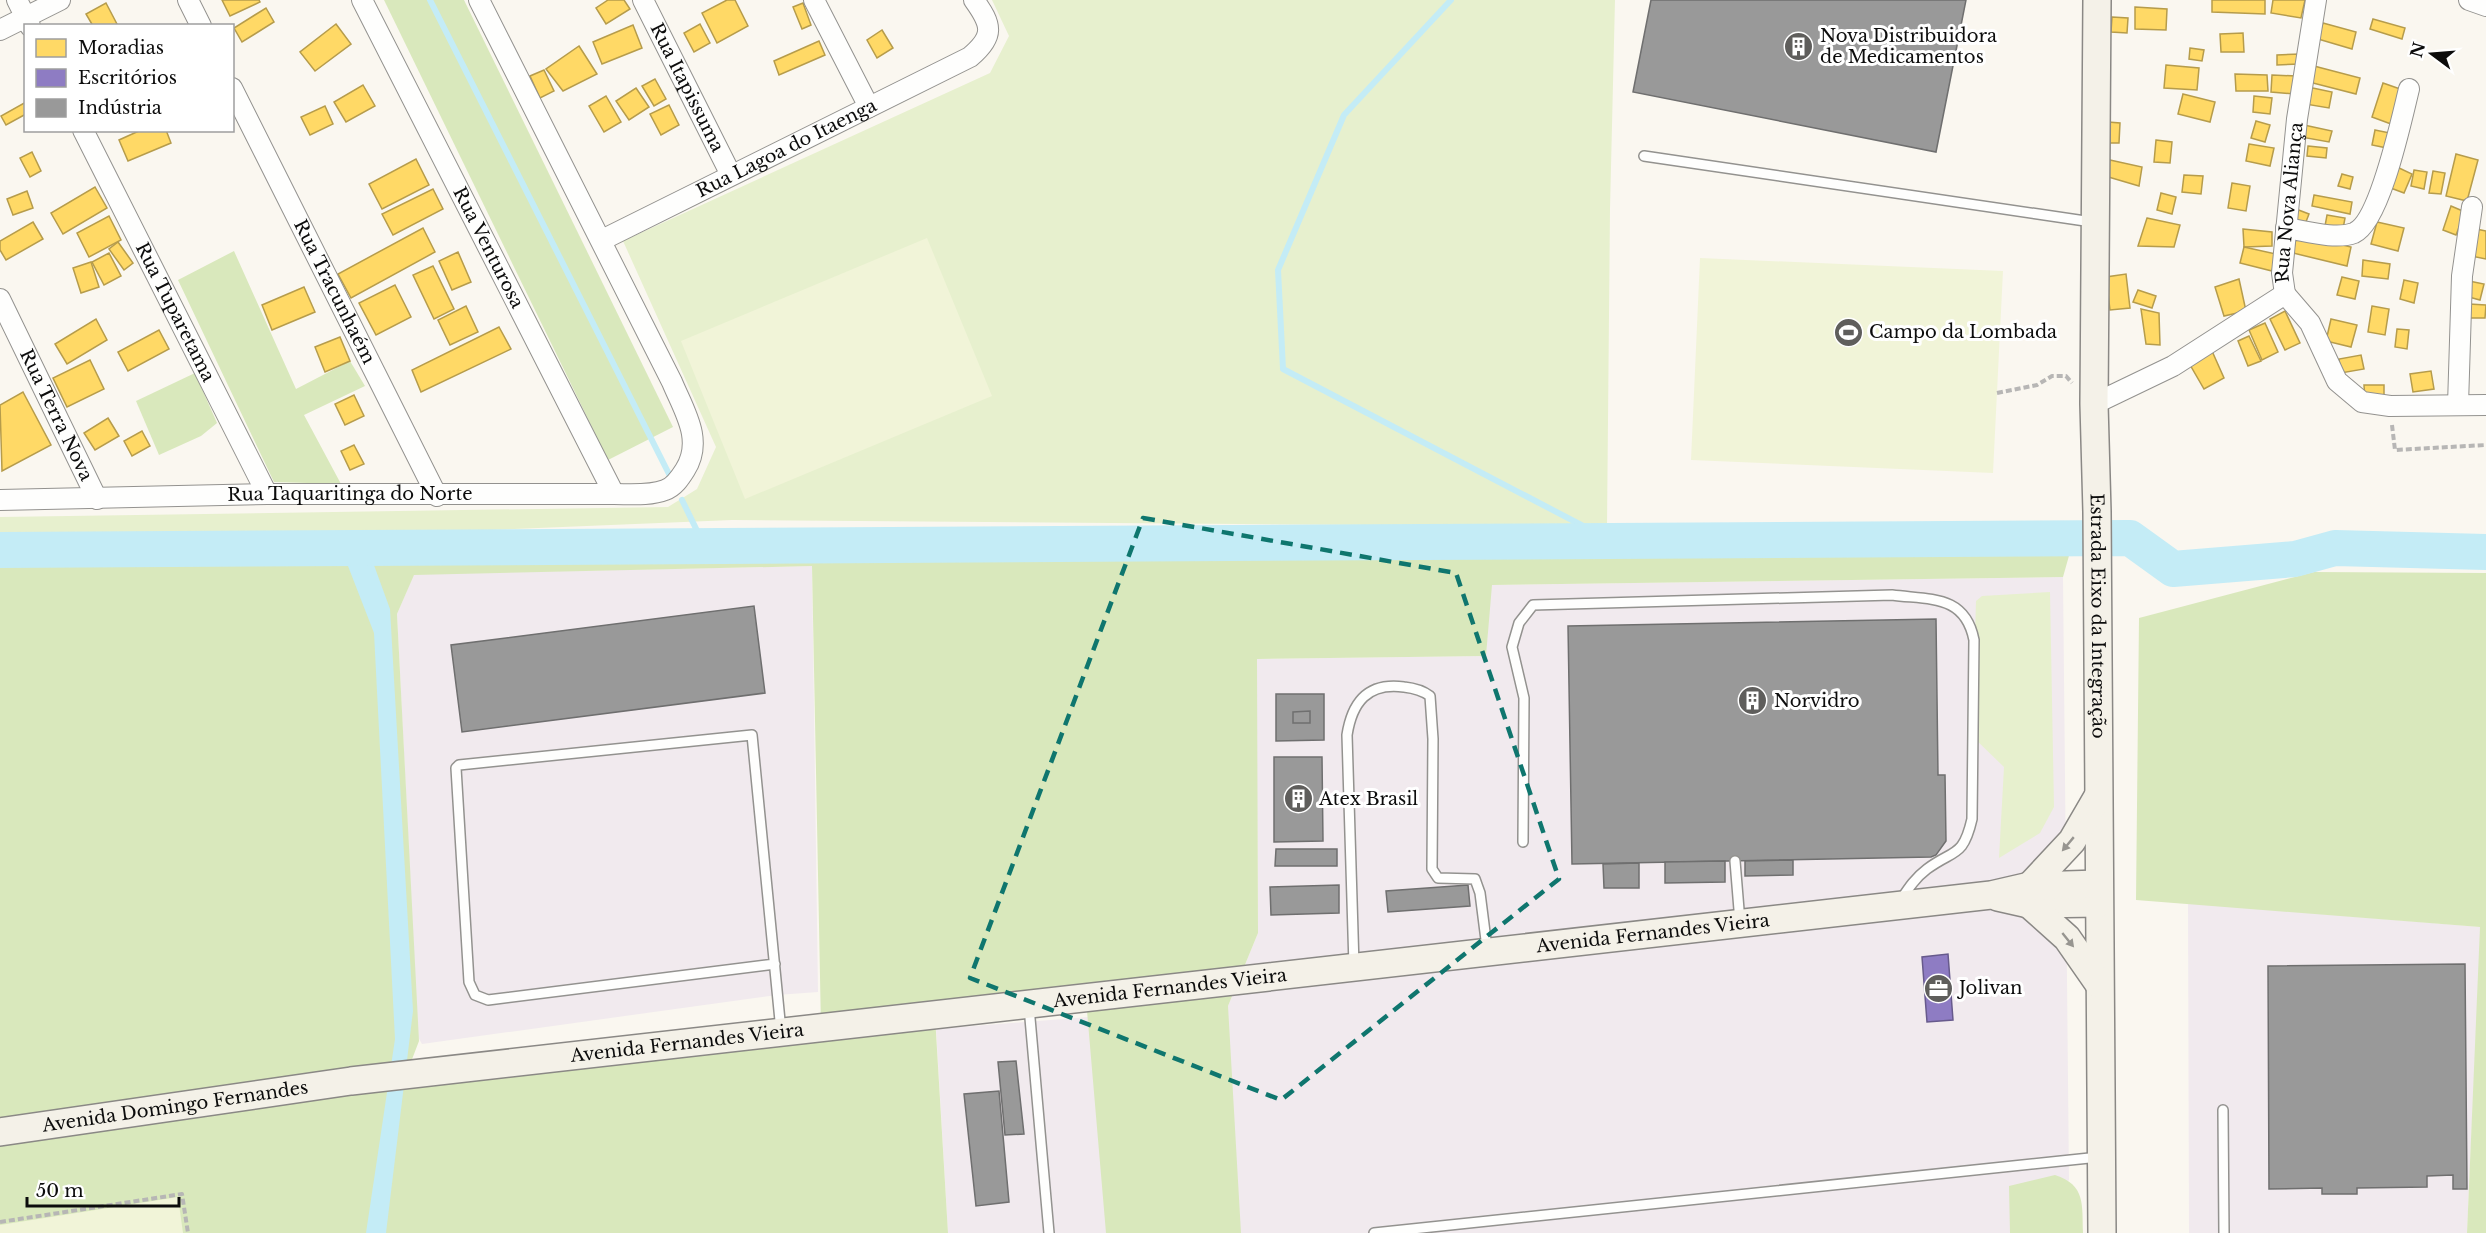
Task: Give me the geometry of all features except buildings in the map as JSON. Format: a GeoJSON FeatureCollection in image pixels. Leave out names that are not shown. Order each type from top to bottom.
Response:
{"type":"FeatureCollection","features":[{"type":"Feature","properties":{"kind":"main road","name":"Estrada Eixo da Integração"},"geometry":{"type":"LineString","coordinates":[[2097,0],[2094,404],[2097,512],[2102,1233]]}},
{"type":"Feature","properties":{"kind":"main road"},"geometry":{"type":"LineString","coordinates":[[2098,797],[2072,841],[2029,895],[2067,938],[2099,984]]}},
{"type":"Feature","properties":{"kind":"main road","name":"Avenida Fernandes Vieira"},"geometry":{"type":"LineString","coordinates":[[351,1081],[1991,895],[2099,893]]}},
{"type":"Feature","properties":{"kind":"main road","name":"Avenida Domingo Fernandes"},"geometry":{"type":"LineString","coordinates":[[0,1132],[351,1081]]}},
{"type":"Feature","properties":{"kind":"street"},"geometry":{"type":"LineString","coordinates":[[0,30],[24,14],[60,0]]}},
{"type":"Feature","properties":{"kind":"street"},"geometry":{"type":"LineString","coordinates":[[188,0],[200,24]]}},
{"type":"Feature","properties":{"kind":"street","name":"Rua Venturosa"},"geometry":{"type":"LineString","coordinates":[[362,0],[614,495]]}},
{"type":"Feature","properties":{"kind":"street"},"geometry":{"type":"LineString","coordinates":[[479,0],[602,240]]}},
{"type":"Feature","properties":{"kind":"street","name":"Rua Itapissuma"},"geometry":{"type":"LineString","coordinates":[[643,0],[731,175]]}},
{"type":"Feature","properties":{"kind":"street"},"geometry":{"type":"LineString","coordinates":[[814,0],[869,107]]}},
{"type":"Feature","properties":{"kind":"street","name":"Rua Lagoa do Itaenga"},"geometry":{"type":"LineString","coordinates":[[602,240],[970,57],[983,46],[989,34],[988,24],[974,0]]}},
{"type":"Feature","properties":{"kind":"street","name":"Rua Nova Aliança"},"geometry":{"type":"LineString","coordinates":[[2094,404],[2173,366],[2285,294],[2282,273],[2297,119],[2316,0]]}},
{"type":"Feature","properties":{"kind":"street"},"geometry":{"type":"LineString","coordinates":[[2469,0],[2486,6]]}},
{"type":"Feature","properties":{"kind":"street"},"geometry":{"type":"LineString","coordinates":[[2286,228],[2333,235],[2352,234],[2361,229],[2372,213],[2384,181],[2409,89]]}},
{"type":"Feature","properties":{"kind":"street","name":"Rua Tracunhaém"},"geometry":{"type":"LineString","coordinates":[[234,92],[437,496]]}},
{"type":"Feature","properties":{"kind":"street","name":"Rua Tuparetama"},"geometry":{"type":"LineString","coordinates":[[84,132],[267,494]]}},
{"type":"Feature","properties":{"kind":"street"},"geometry":{"type":"LineString","coordinates":[[2458,405],[2462,276],[2472,207]]}},
{"type":"Feature","properties":{"kind":"street","name":"Rua Taquaritinga do Norte"},"geometry":{"type":"LineString","coordinates":[[0,500],[267,494],[614,495],[665,490],[673,486],[687,467],[694,447],[694,433],[672,382],[602,240]]}},
{"type":"Feature","properties":{"kind":"street"},"geometry":{"type":"LineString","coordinates":[[2285,294],[2310,323],[2337,381],[2362,402],[2390,406],[2486,405]]}},
{"type":"Feature","properties":{"kind":"street","name":"Rua Terra Nova"},"geometry":{"type":"LineString","coordinates":[[0,299],[97,499]]}},
{"type":"Feature","properties":{"kind":"lane"},"geometry":{"type":"LineString","coordinates":[[1644,156],[2094,222]]}},
{"type":"Feature","properties":{"kind":"lane"},"geometry":{"type":"LineString","coordinates":[[1523,842],[1524,698],[1512,647],[1519,623],[1533,605],[1892,595],[1946,602],[1968,619],[1974,640],[1972,819],[1964,844],[1950,857],[1928,868],[1911,884],[1897,906]]}},
{"type":"Feature","properties":{"kind":"lane"},"geometry":{"type":"LineString","coordinates":[[1354,968],[1347,735],[1350,716],[1356,705],[1374,690],[1389,686],[1412,688],[1430,696],[1432,869],[1438,878],[1471,877],[1475,879],[1480,893],[1488,953]]}},
{"type":"Feature","properties":{"kind":"lane"},"geometry":{"type":"LineString","coordinates":[[775,964],[488,1000],[475,995],[469,982],[456,768],[459,765],[752,735],[775,964],[781,1033]]}},
{"type":"Feature","properties":{"kind":"lane"},"geometry":{"type":"LineString","coordinates":[[1735,861],[1740,924]]}},
{"type":"Feature","properties":{"kind":"lane"},"geometry":{"type":"LineString","coordinates":[[1029,1005],[1049,1233]]}},
{"type":"Feature","properties":{"kind":"lane"},"geometry":{"type":"LineString","coordinates":[[2223,1110],[2224,1233]]}},
{"type":"Feature","properties":{"kind":"lane"},"geometry":{"type":"LineString","coordinates":[[1374,1233],[2101,1157]]}},
{"type":"Feature","properties":{"kind":"path"},"geometry":{"type":"LineString","coordinates":[[1997,393],[2037,385],[2052,376],[2066,376],[2094,404]]}},
{"type":"Feature","properties":{"kind":"path"},"geometry":{"type":"LineString","coordinates":[[2390,406],[2395,450],[2486,445]]}},
{"type":"Feature","properties":{"kind":"path"},"geometry":{"type":"LineString","coordinates":[[0,1222],[182,1194],[188,1233]]}},
{"type":"Feature","properties":{"kind":"highlighted area"},"geometry":{"type":"Polygon","coordinates":[[[1143,518],[1456,573],[1559,879],[1281,1100],[970,978],[1143,518]]]}},
{"type":"Feature","properties":{"kind":"shaded area"},"geometry":{"type":"Polygon","coordinates":[[[812,566],[818,992],[777,995],[422,1044],[418,1037],[397,614],[414,574],[812,566]]]}},
{"type":"Feature","properties":{"kind":"shaded area"},"geometry":{"type":"Polygon","coordinates":[[[2063,577],[2069,1180],[2029,1233],[948,1233],[936,1029],[1228,1006],[1258,933],[1256,659],[1486,656],[1491,585],[2063,577]]]}},
{"type":"Feature","properties":{"kind":"shaded area"},"geometry":{"type":"Polygon","coordinates":[[[2188,903],[2481,927],[2467,1233],[2189,1233],[2188,903]]]}},
{"type":"Feature","properties":{"kind":"green space"},"geometry":{"type":"Polygon","coordinates":[[[384,0],[464,0],[673,427],[608,460],[384,0]]]}},
{"type":"Feature","properties":{"kind":"green space"},"geometry":{"type":"Polygon","coordinates":[[[992,0],[1615,0],[1610,209],[1607,527],[732,520],[345,536],[0,539],[0,517],[668,507],[697,489],[716,447],[623,241],[990,73],[1009,36],[992,0]]]}},
{"type":"Feature","properties":{"kind":"green space"},"geometry":{"type":"Polygon","coordinates":[[[927,238],[992,396],[745,499],[681,341],[927,238]]]}},
{"type":"Feature","properties":{"kind":"green space"},"geometry":{"type":"Polygon","coordinates":[[[234,251],[296,389],[350,361],[365,386],[304,415],[341,484],[274,482],[178,280],[234,251]]]}},
{"type":"Feature","properties":{"kind":"green space","name":"Campo da Lombada"},"geometry":{"type":"Polygon","coordinates":[[[1700,258],[2003,271],[1993,473],[1691,460],[1700,258]]]}},
{"type":"Feature","properties":{"kind":"green space"},"geometry":{"type":"Polygon","coordinates":[[[195,373],[217,423],[201,436],[159,455],[136,401],[195,373]]]}},
{"type":"Feature","properties":{"kind":"green space"},"geometry":{"type":"Polygon","coordinates":[[[2074,538],[2063,577],[1492,585],[1486,656],[1257,659],[1258,933],[1228,1006],[1241,1233],[1106,1233],[1086,999],[935,1016],[948,1233],[0,1233],[0,550],[2074,538]],[[812,566],[414,575],[397,614],[419,1041],[406,1075],[821,1028],[812,566]]]}},
{"type":"Feature","properties":{"kind":"green space"},"geometry":{"type":"Polygon","coordinates":[[[2314,572],[2486,573],[2486,1233],[2467,1233],[2480,927],[2136,900],[2139,618],[2314,572]]]}},
{"type":"Feature","properties":{"kind":"green space"},"geometry":{"type":"Polygon","coordinates":[[[2050,592],[2054,807],[2040,833],[1999,858],[2004,767],[1972,736],[1976,601],[1982,596],[2050,592]]]}},
{"type":"Feature","properties":{"kind":"green space"},"geometry":{"type":"Polygon","coordinates":[[[2055,1175],[2065,1179],[2077,1190],[2082,1205],[2083,1233],[2010,1233],[2009,1186],[2055,1175]]]}},
{"type":"Feature","properties":{"kind":"green space"},"geometry":{"type":"Polygon","coordinates":[[[178,1197],[183,1233],[0,1233],[0,1225],[178,1197]]]}},
{"type":"Feature","properties":{"kind":"water"},"geometry":{"type":"Polygon","coordinates":[[[367,546],[390,609],[413,1011],[386,1233],[366,1233],[395,1039],[374,633],[341,548],[367,546]]]}},
{"type":"Feature","properties":{"kind":"waterway"},"geometry":{"type":"LineString","coordinates":[[430,0],[670,476]]}},
{"type":"Feature","properties":{"kind":"waterway"},"geometry":{"type":"LineString","coordinates":[[1451,0],[1344,115],[1278,270],[1283,369],[1612,541]]}},
{"type":"Feature","properties":{"kind":"waterway"},"geometry":{"type":"LineString","coordinates":[[682,500],[704,545]]}},
{"type":"Feature","properties":{"kind":"waterway"},"geometry":{"type":"LineString","coordinates":[[0,550],[2130,538],[2173,569],[2295,559],[2335,548],[2486,552]]}},
{"type":"Feature","properties":{"kind":"place","name":"Nova Distribuidora de Medicamentos"},"geometry":{"type":"Point","coordinates":[1799,46]}},
{"type":"Feature","properties":{"kind":"place","name":"Campo da Lombada"},"geometry":{"type":"Point","coordinates":[1848,332]}},
{"type":"Feature","properties":{"kind":"place","name":"Norvidro"},"geometry":{"type":"Point","coordinates":[1753,701]}},
{"type":"Feature","properties":{"kind":"place","name":"Atex Brasil"},"geometry":{"type":"Point","coordinates":[1298,799]}},
{"type":"Feature","properties":{"kind":"place","name":"Jolivan"},"geometry":{"type":"Point","coordinates":[1938,988]}}]}
